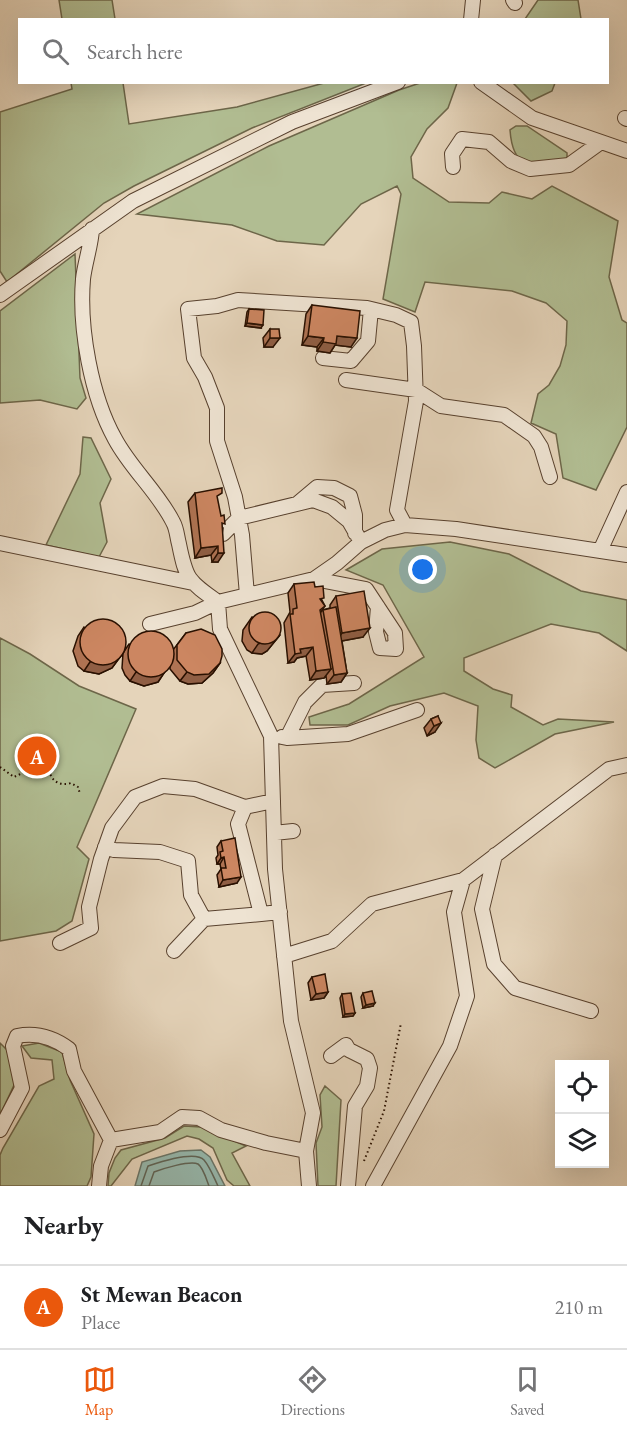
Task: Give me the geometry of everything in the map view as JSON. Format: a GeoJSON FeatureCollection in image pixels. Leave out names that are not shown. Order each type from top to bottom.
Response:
{"type":"FeatureCollection","features":[{"type":"Feature","properties":{"kind":"street"},"geometry":{"type":"LineString","coordinates":[[471,18],[473,0]]}},
{"type":"Feature","properties":{"kind":"street"},"geometry":{"type":"LineString","coordinates":[[0,295],[133,201],[292,122],[393,84]]}},
{"type":"Feature","properties":{"kind":"street"},"geometry":{"type":"LineString","coordinates":[[484,84],[532,118],[627,151]]}},
{"type":"Feature","properties":{"kind":"street"},"geometry":{"type":"LineString","coordinates":[[453,167],[452,154],[462,139],[489,142],[511,161],[530,169],[569,165],[601,142]]}},
{"type":"Feature","properties":{"kind":"street"},"geometry":{"type":"LineString","coordinates":[[92,229],[82,300],[85,341],[94,388],[115,440],[174,524],[185,574],[218,602],[220,629],[271,736],[274,833],[291,1021],[313,1113],[306,1150],[309,1186]]}},
{"type":"Feature","properties":{"kind":"street"},"geometry":{"type":"LineString","coordinates":[[247,595],[235,497],[217,441],[217,408],[205,377],[194,358],[188,309],[217,306],[238,300],[371,309],[396,315],[411,322],[416,401],[397,510],[405,525]]}},
{"type":"Feature","properties":{"kind":"street"},"geometry":{"type":"LineString","coordinates":[[323,358],[351,360],[368,341],[371,309]]}},
{"type":"Feature","properties":{"kind":"street"},"geometry":{"type":"LineString","coordinates":[[346,380],[416,390],[441,406],[504,415],[534,436],[541,447],[550,477]]}},
{"type":"Feature","properties":{"kind":"street"},"geometry":{"type":"LineString","coordinates":[[295,506],[317,487],[342,492],[350,496],[358,537]]}},
{"type":"Feature","properties":{"kind":"street"},"geometry":{"type":"LineString","coordinates":[[600,551],[627,492]]}},
{"type":"Feature","properties":{"kind":"street"},"geometry":{"type":"LineString","coordinates":[[223,534],[239,518],[313,500],[332,507],[348,521],[358,537]]}},
{"type":"Feature","properties":{"kind":"street"},"geometry":{"type":"LineString","coordinates":[[150,624],[195,613],[218,602],[314,579],[337,563],[358,537],[405,525],[456,529],[627,555]]}},
{"type":"Feature","properties":{"kind":"street"},"geometry":{"type":"LineString","coordinates":[[0,543],[193,583]]}},
{"type":"Feature","properties":{"kind":"street"},"geometry":{"type":"LineString","coordinates":[[314,579],[366,589],[378,607]]}},
{"type":"Feature","properties":{"kind":"street"},"geometry":{"type":"LineString","coordinates":[[288,738],[305,702],[322,685],[354,682]]}},
{"type":"Feature","properties":{"kind":"street"},"geometry":{"type":"LineString","coordinates":[[271,736],[288,738],[348,734],[417,710]]}},
{"type":"Feature","properties":{"kind":"street"},"geometry":{"type":"LineString","coordinates":[[284,956],[332,941],[372,904],[463,880],[609,769],[627,765]]}},
{"type":"Feature","properties":{"kind":"street"},"geometry":{"type":"LineString","coordinates":[[60,943],[91,928],[89,907],[105,847],[112,828],[135,797],[163,786],[195,789],[245,807],[273,801]]}},
{"type":"Feature","properties":{"kind":"street"},"geometry":{"type":"LineString","coordinates":[[245,807],[237,824],[261,914]]}},
{"type":"Feature","properties":{"kind":"street"},"geometry":{"type":"LineString","coordinates":[[274,833],[293,831]]}},
{"type":"Feature","properties":{"kind":"street"},"geometry":{"type":"LineString","coordinates":[[105,847],[114,850],[160,852],[188,861],[191,895],[204,920]]}},
{"type":"Feature","properties":{"kind":"street"},"geometry":{"type":"LineString","coordinates":[[495,855],[482,909],[494,964],[514,988],[591,1011]]}},
{"type":"Feature","properties":{"kind":"street"},"geometry":{"type":"LineString","coordinates":[[373,1186],[450,1046],[467,996],[454,912],[463,880]]}},
{"type":"Feature","properties":{"kind":"street"},"geometry":{"type":"LineString","coordinates":[[174,951],[204,920],[280,912]]}},
{"type":"Feature","properties":{"kind":"street"},"geometry":{"type":"LineString","coordinates":[[0,1130],[22,1088],[13,1046],[17,1036],[39,1034],[62,1044],[69,1049],[74,1071],[111,1140],[101,1166],[99,1186]]}},
{"type":"Feature","properties":{"kind":"street"},"geometry":{"type":"LineString","coordinates":[[331,1056],[345,1045],[349,1050],[367,1059],[370,1068],[367,1086],[355,1106],[348,1186]]}},
{"type":"Feature","properties":{"kind":"street"},"geometry":{"type":"LineString","coordinates":[[111,1140],[160,1132],[182,1117],[200,1118],[221,1130],[266,1143],[306,1150]]}},
{"type":"Feature","properties":{"kind":"path"},"geometry":{"type":"LineString","coordinates":[[0,767],[14,777],[33,768],[36,764],[49,769],[55,781],[63,785],[71,783],[78,787],[80,794]]}},
{"type":"Feature","properties":{"kind":"path"},"geometry":{"type":"LineString","coordinates":[[363,1164],[384,1111],[401,1023]]}},
{"type":"Feature","properties":{"kind":"green space"},"geometry":{"type":"Polygon","coordinates":[[[59,0],[112,0],[115,18],[62,18],[59,0]]]}},
{"type":"Feature","properties":{"kind":"green space"},"geometry":{"type":"Polygon","coordinates":[[[538,0],[578,0],[581,18],[526,18],[538,0]]]}},
{"type":"Feature","properties":{"kind":"green space"},"geometry":{"type":"Polygon","coordinates":[[[71,84],[123,84],[129,124],[237,107],[320,84],[363,84],[252,128],[134,186],[104,203],[7,282],[0,271],[0,112],[72,89],[71,84]]]}},
{"type":"Feature","properties":{"kind":"green space"},"geometry":{"type":"Polygon","coordinates":[[[417,84],[457,84],[448,108],[427,129],[411,157],[413,178],[449,202],[489,203],[502,192],[532,199],[552,186],[618,221],[609,277],[622,320],[627,323],[627,427],[596,490],[563,478],[556,434],[531,423],[538,394],[549,385],[560,366],[566,345],[567,321],[546,303],[512,291],[425,282],[415,312],[383,299],[401,194],[397,186],[361,204],[324,245],[277,241],[232,225],[137,214],[269,146],[417,84]]]}},
{"type":"Feature","properties":{"kind":"green space"},"geometry":{"type":"Polygon","coordinates":[[[514,84],[555,84],[552,91],[531,101],[514,84]]]}},
{"type":"Feature","properties":{"kind":"green space"},"geometry":{"type":"Polygon","coordinates":[[[516,126],[527,126],[567,153],[567,160],[535,164],[521,160],[512,144],[510,130],[516,126]]]}},
{"type":"Feature","properties":{"kind":"green space"},"geometry":{"type":"Polygon","coordinates":[[[75,254],[80,378],[86,398],[77,409],[40,400],[0,403],[0,311],[75,254]]]}},
{"type":"Feature","properties":{"kind":"green space"},"geometry":{"type":"Polygon","coordinates":[[[83,437],[91,438],[111,479],[100,503],[107,542],[99,557],[46,545],[80,474],[83,437]]]}},
{"type":"Feature","properties":{"kind":"green space"},"geometry":{"type":"Polygon","coordinates":[[[450,542],[509,554],[581,591],[627,600],[627,651],[599,633],[551,624],[464,658],[464,671],[493,689],[512,695],[511,707],[543,725],[558,719],[614,722],[555,734],[495,768],[479,758],[476,740],[478,706],[444,693],[390,706],[348,725],[310,725],[309,717],[349,704],[424,657],[383,585],[346,570],[382,549],[450,542]]]}},
{"type":"Feature","properties":{"kind":"green space"},"geometry":{"type":"Polygon","coordinates":[[[0,638],[30,654],[79,686],[136,709],[77,847],[89,859],[72,921],[56,931],[0,941],[0,638]]]}},
{"type":"Feature","properties":{"kind":"green space"},"geometry":{"type":"Polygon","coordinates":[[[0,1043],[7,1050],[15,1083],[0,1115],[0,1043]]]}},
{"type":"Feature","properties":{"kind":"green space"},"geometry":{"type":"Polygon","coordinates":[[[39,1043],[62,1052],[70,1080],[94,1134],[91,1177],[87,1186],[0,1186],[0,1155],[3,1148],[39,1086],[54,1079],[52,1060],[31,1058],[22,1046],[39,1043]]]}},
{"type":"Feature","properties":{"kind":"green space"},"geometry":{"type":"Polygon","coordinates":[[[325,1086],[341,1100],[336,1186],[318,1186],[316,1143],[322,1127],[320,1095],[325,1086]]]}},
{"type":"Feature","properties":{"kind":"green space"},"geometry":{"type":"Polygon","coordinates":[[[184,1126],[201,1127],[246,1146],[232,1153],[250,1186],[234,1186],[227,1180],[213,1148],[199,1139],[187,1136],[132,1159],[111,1186],[108,1186],[109,1173],[121,1150],[165,1138],[184,1126]]]}},
{"type":"Feature","properties":{"kind":"water"},"geometry":{"type":"Polygon","coordinates":[[[201,1150],[210,1157],[225,1186],[135,1186],[142,1162],[180,1151],[201,1150]]]}},
{"type":"Feature","properties":{"kind":"building"},"geometry":{"type":"Polygon","coordinates":[[[312,305],[360,311],[357,338],[337,336],[336,344],[323,342],[324,338],[308,336],[312,305]]]}},
{"type":"Feature","properties":{"kind":"building"},"geometry":{"type":"Polygon","coordinates":[[[249,309],[264,310],[263,325],[247,323],[249,309]]]}},
{"type":"Feature","properties":{"kind":"building"},"geometry":{"type":"Polygon","coordinates":[[[270,329],[279,329],[280,338],[270,338],[270,329]]]}},
{"type":"Feature","properties":{"kind":"building"},"geometry":{"type":"Polygon","coordinates":[[[222,488],[222,493],[217,496],[221,516],[224,515],[225,524],[222,523],[224,553],[218,553],[218,546],[201,548],[195,493],[222,488]]]}},
{"type":"Feature","properties":{"kind":"building"},"geometry":{"type":"Polygon","coordinates":[[[314,582],[315,587],[323,586],[324,598],[320,599],[325,606],[320,610],[331,669],[316,671],[313,647],[300,649],[301,653],[295,654],[290,614],[293,614],[293,609],[297,608],[294,584],[314,582]]]}},
{"type":"Feature","properties":{"kind":"building"},"geometry":{"type":"Polygon","coordinates":[[[364,591],[370,628],[342,633],[336,596],[364,591]]]}},
{"type":"Feature","properties":{"kind":"building"},"geometry":{"type":"Polygon","coordinates":[[[336,607],[347,673],[334,675],[323,610],[336,607]]]}},
{"type":"Feature","properties":{"kind":"building"},"geometry":{"type":"Polygon","coordinates":[[[265,612],[277,616],[281,628],[277,640],[265,644],[253,640],[249,628],[253,616],[265,612]]]}},
{"type":"Feature","properties":{"kind":"building"},"geometry":{"type":"Polygon","coordinates":[[[103,619],[119,626],[126,642],[119,658],[103,665],[87,658],[80,642],[87,626],[103,619]]]}},
{"type":"Feature","properties":{"kind":"building"},"geometry":{"type":"Polygon","coordinates":[[[201,629],[215,635],[222,649],[222,656],[220,663],[209,674],[194,675],[187,672],[177,660],[177,645],[186,633],[201,629]]]}},
{"type":"Feature","properties":{"kind":"building"},"geometry":{"type":"Polygon","coordinates":[[[151,631],[167,638],[174,654],[167,670],[151,677],[135,670],[128,654],[135,638],[151,631]]]}},
{"type":"Feature","properties":{"kind":"building"},"geometry":{"type":"Polygon","coordinates":[[[438,716],[441,723],[434,726],[431,719],[438,716]]]}},
{"type":"Feature","properties":{"kind":"building"},"geometry":{"type":"Polygon","coordinates":[[[235,838],[241,877],[223,880],[221,868],[226,868],[224,857],[221,858],[220,852],[223,851],[221,841],[235,838]]]}},
{"type":"Feature","properties":{"kind":"building"},"geometry":{"type":"Polygon","coordinates":[[[325,974],[328,992],[316,994],[312,977],[325,974]]]}},
{"type":"Feature","properties":{"kind":"building"},"geometry":{"type":"Polygon","coordinates":[[[372,991],[375,1003],[366,1005],[363,993],[372,991]]]}},
{"type":"Feature","properties":{"kind":"building"},"geometry":{"type":"Polygon","coordinates":[[[351,993],[355,1013],[345,1014],[342,994],[351,993]]]}},
{"type":"Feature","properties":{"kind":"place","name":"St Mewan Beacon"},"geometry":{"type":"Point","coordinates":[37,756]}}]}
